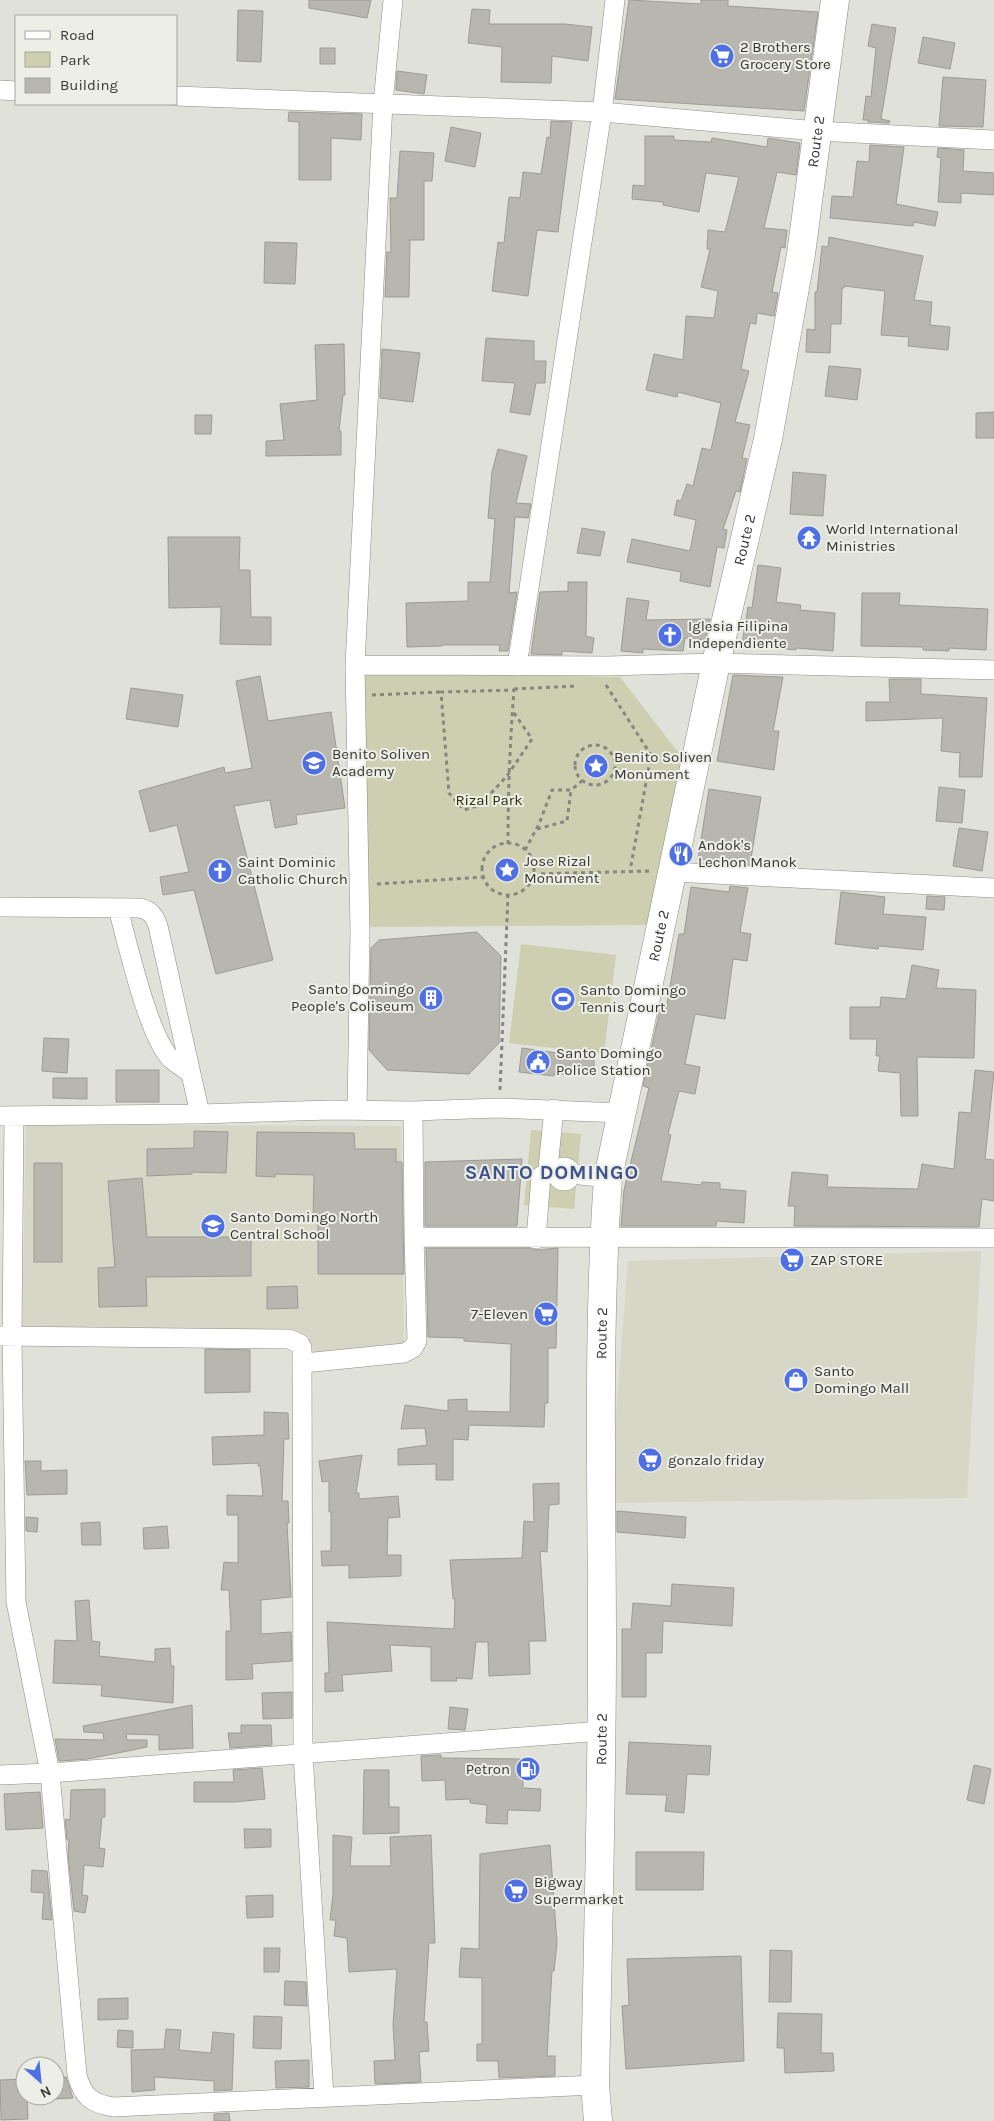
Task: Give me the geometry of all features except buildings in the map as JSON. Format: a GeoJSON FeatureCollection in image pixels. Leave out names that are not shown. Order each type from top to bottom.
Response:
{"type":"FeatureCollection","features":[{"type":"Feature","properties":{"kind":"highway","name":"Route 2"},"geometry":{"type":"LineString","coordinates":[[598,2121],[595,2085],[602,1731],[601,1373],[604,1239],[608,1178],[716,662],[768,439],[801,254],[835,0]]}},
{"type":"Feature","properties":{"kind":"street"},"geometry":{"type":"LineString","coordinates":[[357,1110],[360,932],[355,665],[383,104],[393,0]]}},
{"type":"Feature","properties":{"kind":"street"},"geometry":{"type":"LineString","coordinates":[[517,666],[602,112],[615,0]]}},
{"type":"Feature","properties":{"kind":"street"},"geometry":{"type":"LineString","coordinates":[[0,90],[15,91]]}},
{"type":"Feature","properties":{"kind":"street"},"geometry":{"type":"LineString","coordinates":[[178,96],[602,112],[817,131],[994,140]]}},
{"type":"Feature","properties":{"kind":"street"},"geometry":{"type":"LineString","coordinates":[[355,665],[608,666],[716,662],[994,670]]}},
{"type":"Feature","properties":{"kind":"street"},"geometry":{"type":"LineString","coordinates":[[672,872],[994,888]]}},
{"type":"Feature","properties":{"kind":"street"},"geometry":{"type":"LineString","coordinates":[[0,907],[140,908],[149,910],[154,915],[200,1114]]}},
{"type":"Feature","properties":{"kind":"street"},"geometry":{"type":"LineString","coordinates":[[118,909],[151,1022],[159,1041],[171,1059],[190,1073]]}},
{"type":"Feature","properties":{"kind":"street"},"geometry":{"type":"LineString","coordinates":[[595,2085],[113,2107],[100,2105],[88,2098],[82,2090],[77,2075],[50,1773],[16,1602],[6,1337],[7,1116],[357,1110],[413,1111],[500,1108],[620,1114]]}},
{"type":"Feature","properties":{"kind":"street"},"geometry":{"type":"LineString","coordinates":[[539,1238],[551,1173],[550,1109]]}},
{"type":"Feature","properties":{"kind":"street"},"geometry":{"type":"LineString","coordinates":[[304,1363],[404,1353],[413,1348],[416,1341],[413,1111]]}},
{"type":"Feature","properties":{"kind":"street"},"geometry":{"type":"LineString","coordinates":[[551,1173],[608,1178]]}},
{"type":"Feature","properties":{"kind":"street"},"geometry":{"type":"LineString","coordinates":[[414,1237],[604,1239],[994,1238]]}},
{"type":"Feature","properties":{"kind":"street"},"geometry":{"type":"LineString","coordinates":[[6,1337],[289,1339],[300,1344],[302,1348],[304,1363],[303,1754],[324,2097]]}},
{"type":"Feature","properties":{"kind":"street"},"geometry":{"type":"LineString","coordinates":[[0,1775],[50,1773],[602,1731]]}},
{"type":"Feature","properties":{"kind":"path"},"geometry":{"type":"LineString","coordinates":[[508,844],[508,776],[517,666]]}},
{"type":"Feature","properties":{"kind":"path"},"geometry":{"type":"LineString","coordinates":[[597,685],[606,685],[651,755],[630,871]]}},
{"type":"Feature","properties":{"kind":"path"},"geometry":{"type":"LineString","coordinates":[[368,695],[578,686]]}},
{"type":"Feature","properties":{"kind":"path"},"geometry":{"type":"LineString","coordinates":[[442,692],[449,793],[464,810],[480,805],[508,776],[532,739],[512,710]]}},
{"type":"Feature","properties":{"kind":"path"},"geometry":{"type":"LineString","coordinates":[[592,746],[604,748],[610,752],[615,763],[608,781],[595,785],[583,780],[576,769],[576,763],[581,751],[592,746]]}},
{"type":"Feature","properties":{"kind":"path"},"geometry":{"type":"LineString","coordinates":[[614,769],[647,777],[691,781]]}},
{"type":"Feature","properties":{"kind":"path"},"geometry":{"type":"LineString","coordinates":[[525,850],[536,830],[552,790],[571,790],[583,780]]}},
{"type":"Feature","properties":{"kind":"path"},"geometry":{"type":"LineString","coordinates":[[536,830],[566,821],[571,790]]}},
{"type":"Feature","properties":{"kind":"path"},"geometry":{"type":"LineString","coordinates":[[508,844],[517,845],[525,850],[534,865],[534,874],[530,882],[517,894],[508,895],[493,890],[483,877],[483,861],[487,854],[500,845],[508,844]]}},
{"type":"Feature","properties":{"kind":"path"},"geometry":{"type":"LineString","coordinates":[[534,874],[630,871],[672,872]]}},
{"type":"Feature","properties":{"kind":"path"},"geometry":{"type":"LineString","coordinates":[[368,885],[483,877]]}},
{"type":"Feature","properties":{"kind":"path"},"geometry":{"type":"LineString","coordinates":[[500,1108],[508,895]]}},
{"type":"Feature","properties":{"kind":"shaded area","name":"Santo Domingo North Central School"},"geometry":{"type":"Polygon","coordinates":[[[26,1125],[401,1126],[404,1345],[311,1354],[297,1334],[22,1326],[26,1125]]]}},
{"type":"Feature","properties":{"kind":"shaded area","name":"Santo Domingo Mall"},"geometry":{"type":"Polygon","coordinates":[[[981,1251],[967,1498],[609,1503],[628,1261],[981,1251]]]}},
{"type":"Feature","properties":{"kind":"green space","name":"Rizal Park"},"geometry":{"type":"Polygon","coordinates":[[[361,672],[620,677],[688,765],[652,925],[364,927],[361,672]]]}},
{"type":"Feature","properties":{"kind":"green space","name":"Santo Domingo Tennis Court"},"geometry":{"type":"Polygon","coordinates":[[[521,944],[616,955],[604,1054],[509,1043],[521,944]]]}},
{"type":"Feature","properties":{"kind":"green space"},"geometry":{"type":"Polygon","coordinates":[[[531,1130],[581,1134],[574,1209],[524,1205],[531,1130]]]}},
{"type":"Feature","properties":{"kind":"place","name":"2 Brothers Grocery Store"},"geometry":{"type":"Point","coordinates":[722,56]}},
{"type":"Feature","properties":{"kind":"place","name":"World International Ministries"},"geometry":{"type":"Point","coordinates":[809,538]}},
{"type":"Feature","properties":{"kind":"place","name":"Iglesia Filipina Independiente"},"geometry":{"type":"Point","coordinates":[670,635]}},
{"type":"Feature","properties":{"kind":"place","name":"Benito Soliven Academy"},"geometry":{"type":"Point","coordinates":[314,763]}},
{"type":"Feature","properties":{"kind":"place","name":"Benito Soliven Monument"},"geometry":{"type":"Point","coordinates":[596,766]}},
{"type":"Feature","properties":{"kind":"place","name":"Andok's Lechon Manok"},"geometry":{"type":"Point","coordinates":[681,854]}},
{"type":"Feature","properties":{"kind":"place","name":"Jose Rizal Monument"},"geometry":{"type":"Point","coordinates":[507,870]}},
{"type":"Feature","properties":{"kind":"place","name":"Saint Dominic Catholic Church"},"geometry":{"type":"Point","coordinates":[220,871]}},
{"type":"Feature","properties":{"kind":"place","name":"Santo Domingo People's Coliseum"},"geometry":{"type":"Point","coordinates":[431,998]}},
{"type":"Feature","properties":{"kind":"place","name":"Santo Domingo Tennis Court"},"geometry":{"type":"Point","coordinates":[563,999]}},
{"type":"Feature","properties":{"kind":"place","name":"Santo Domingo Police Station"},"geometry":{"type":"Point","coordinates":[538,1062]}},
{"type":"Feature","properties":{"kind":"place","name":"Santo Domingo North Central School"},"geometry":{"type":"Point","coordinates":[213,1226]}},
{"type":"Feature","properties":{"kind":"place","name":"ZAP STORE"},"geometry":{"type":"Point","coordinates":[792,1260]}},
{"type":"Feature","properties":{"kind":"place","name":"7-Eleven"},"geometry":{"type":"Point","coordinates":[546,1314]}},
{"type":"Feature","properties":{"kind":"place","name":"Santo Domingo Mall"},"geometry":{"type":"Point","coordinates":[796,1380]}},
{"type":"Feature","properties":{"kind":"place","name":"gonzalo friday"},"geometry":{"type":"Point","coordinates":[650,1460]}},
{"type":"Feature","properties":{"kind":"place","name":"Petron"},"geometry":{"type":"Point","coordinates":[528,1769]}},
{"type":"Feature","properties":{"kind":"place","name":"Bigway Supermarket"},"geometry":{"type":"Point","coordinates":[516,1891]}},
{"type":"Feature","properties":{"kind":"district","name":"SANTO DOMINGO"},"geometry":{"type":"Point","coordinates":[552,1172]}}]}
